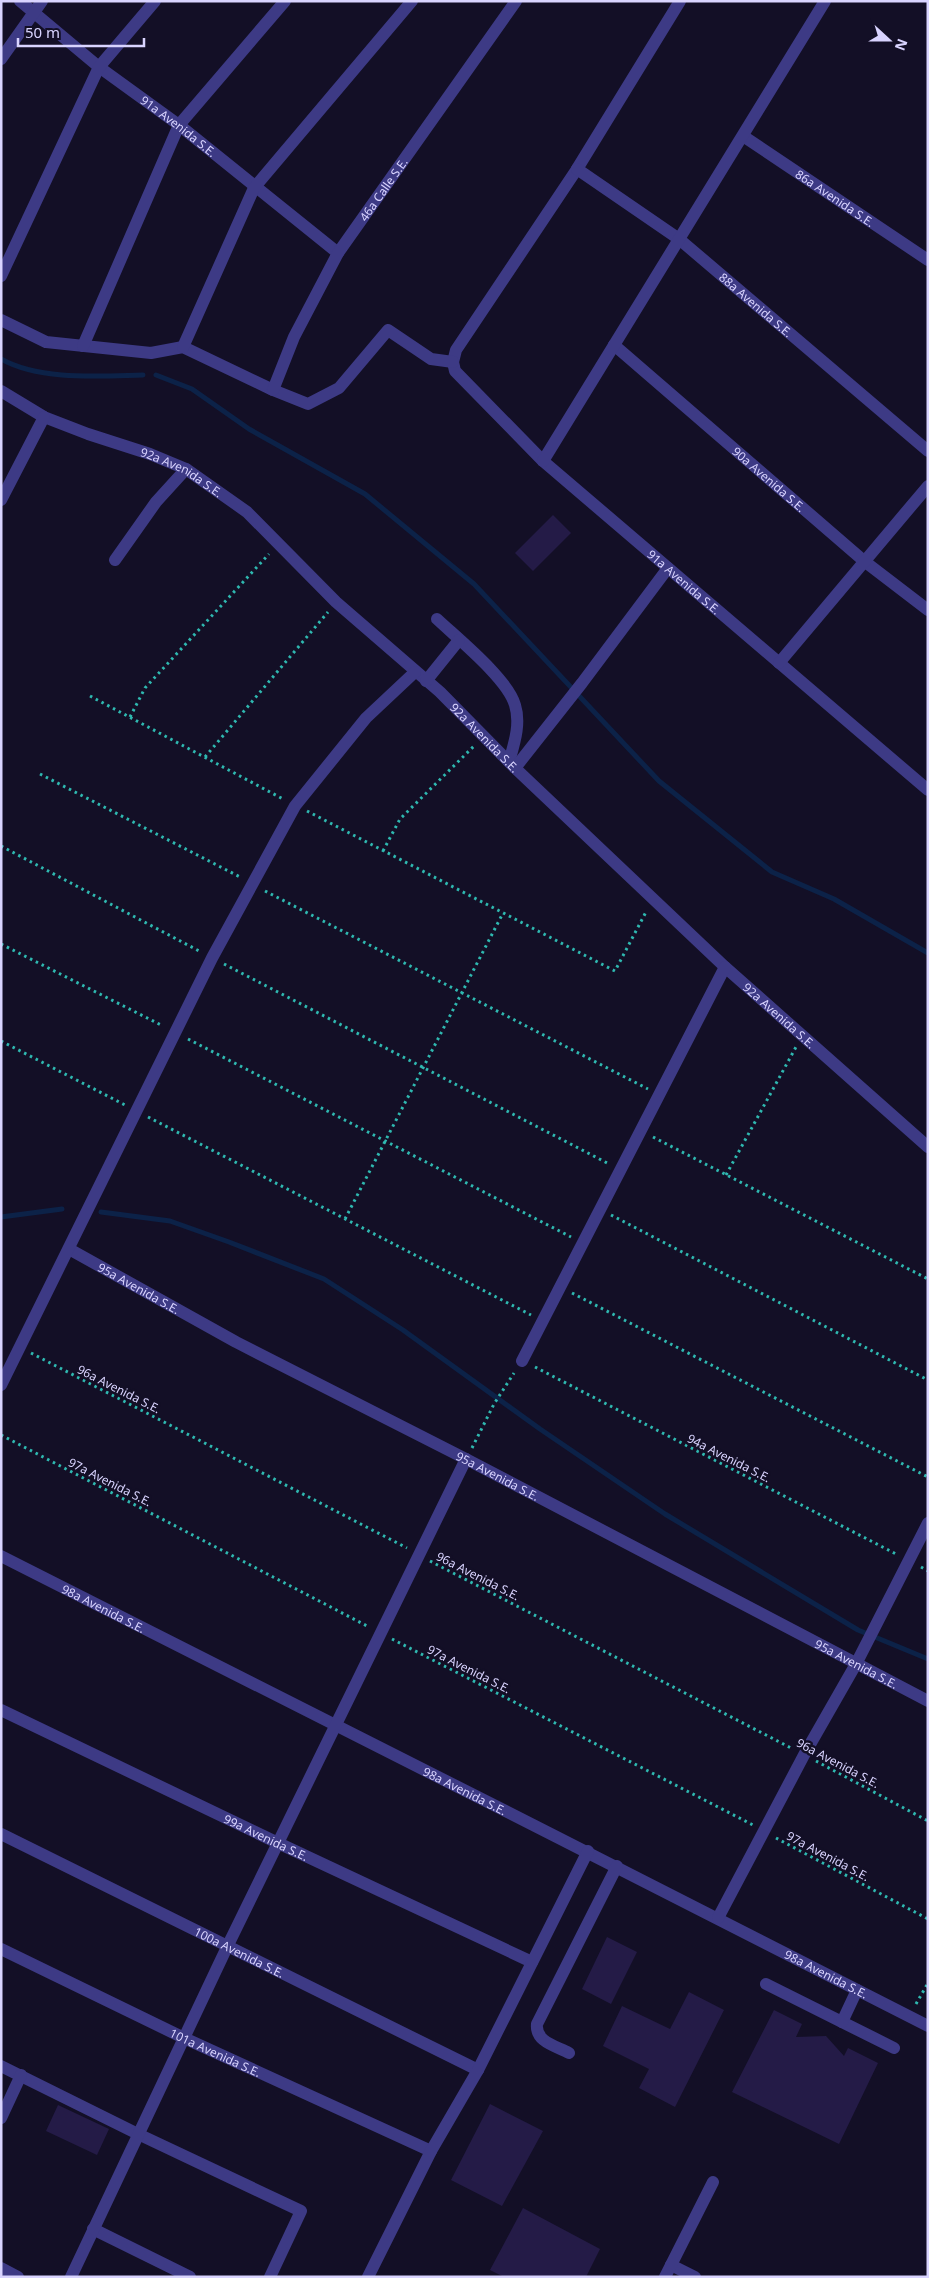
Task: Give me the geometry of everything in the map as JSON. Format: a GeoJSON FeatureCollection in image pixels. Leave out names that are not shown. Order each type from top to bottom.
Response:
{"type":"FeatureCollection","features":[{"type":"Feature","properties":{"kind":"street","name":"91a Avenida S.E."},"geometry":{"type":"LineString","coordinates":[[20,1],[99,66],[179,125],[254,188],[338,254]]}},
{"type":"Feature","properties":{"kind":"street"},"geometry":{"type":"LineString","coordinates":[[1,59],[42,1]]}},
{"type":"Feature","properties":{"kind":"street"},"geometry":{"type":"LineString","coordinates":[[1,276],[99,66],[155,1]]}},
{"type":"Feature","properties":{"kind":"street"},"geometry":{"type":"LineString","coordinates":[[83,346],[179,125],[286,1]]}},
{"type":"Feature","properties":{"kind":"street"},"geometry":{"type":"LineString","coordinates":[[184,347],[254,188],[412,1]]}},
{"type":"Feature","properties":{"kind":"street","name":"46a Calle S.E."},"geometry":{"type":"LineString","coordinates":[[273,390],[294,337],[338,254],[516,1]]}},
{"type":"Feature","properties":{"kind":"street"},"geometry":{"type":"LineString","coordinates":[[1,320],[46,342],[151,353],[184,347],[273,390],[308,404],[339,388],[388,330],[430,358],[453,362],[456,350],[577,169],[680,1]]}},
{"type":"Feature","properties":{"kind":"street"},"geometry":{"type":"LineString","coordinates":[[543,461],[825,1]]}},
{"type":"Feature","properties":{"kind":"street","name":"86a Avenida S.E."},"geometry":{"type":"LineString","coordinates":[[742,136],[928,260]]}},
{"type":"Feature","properties":{"kind":"street","name":"88a Avenida S.E."},"geometry":{"type":"LineString","coordinates":[[577,169],[679,239],[928,451]]}},
{"type":"Feature","properties":{"kind":"street","name":"90a Avenida S.E."},"geometry":{"type":"LineString","coordinates":[[614,345],[864,561],[928,610]]}},
{"type":"Feature","properties":{"kind":"street","name":"91a Avenida S.E."},"geometry":{"type":"LineString","coordinates":[[453,362],[455,371],[543,461],[928,790]]}},
{"type":"Feature","properties":{"kind":"street","name":"92a Avenida S.E."},"geometry":{"type":"LineString","coordinates":[[1,391],[44,417],[88,434],[150,454],[186,469],[246,512],[336,602],[440,692],[512,765],[725,967],[928,1147]]}},
{"type":"Feature","properties":{"kind":"street"},"geometry":{"type":"LineString","coordinates":[[1,500],[44,417]]}},
{"type":"Feature","properties":{"kind":"street"},"geometry":{"type":"LineString","coordinates":[[114,560],[156,502],[186,469]]}},
{"type":"Feature","properties":{"kind":"street"},"geometry":{"type":"LineString","coordinates":[[779,663],[928,486]]}},
{"type":"Feature","properties":{"kind":"street"},"geometry":{"type":"LineString","coordinates":[[512,765],[569,700],[668,568]]}},
{"type":"Feature","properties":{"kind":"street"},"geometry":{"type":"LineString","coordinates":[[438,619],[505,685],[516,705],[517,733],[512,765]]}},
{"type":"Feature","properties":{"kind":"street"},"geometry":{"type":"LineString","coordinates":[[426,681],[460,640]]}},
{"type":"Feature","properties":{"kind":"street"},"geometry":{"type":"LineString","coordinates":[[1,1385],[212,958],[251,883],[295,806],[366,718],[415,672]]}},
{"type":"Feature","properties":{"kind":"street"},"geometry":{"type":"LineString","coordinates":[[522,1361],[725,967]]}},
{"type":"Feature","properties":{"kind":"street","name":"95a Avenida S.E."},"geometry":{"type":"LineString","coordinates":[[69,1250],[236,1342],[466,1459],[928,1701]]}},
{"type":"Feature","properties":{"kind":"street"},"geometry":{"type":"LineString","coordinates":[[71,2277],[228,1945],[466,1459]]}},
{"type":"Feature","properties":{"kind":"street"},"geometry":{"type":"LineString","coordinates":[[718,1918],[804,1755],[856,1664],[928,1523]]}},
{"type":"Feature","properties":{"kind":"street","name":"98a Avenida S.E."},"geometry":{"type":"LineString","coordinates":[[1,1556],[335,1727],[588,1851],[928,2026]]}},
{"type":"Feature","properties":{"kind":"street","name":"99a Avenida S.E."},"geometry":{"type":"LineString","coordinates":[[1,1710],[532,1962]]}},
{"type":"Feature","properties":{"kind":"street","name":"100a Avenida S.E."},"geometry":{"type":"LineString","coordinates":[[1,1834],[478,2070]]}},
{"type":"Feature","properties":{"kind":"street"},"geometry":{"type":"LineString","coordinates":[[368,2277],[431,2151],[478,2070],[588,1851]]}},
{"type":"Feature","properties":{"kind":"street"},"geometry":{"type":"LineString","coordinates":[[570,2053],[539,2038],[536,2031],[537,2024],[617,1866]]}},
{"type":"Feature","properties":{"kind":"street","name":"101a Avenida S.E."},"geometry":{"type":"LineString","coordinates":[[1,1949],[184,2038],[431,2151]]}},
{"type":"Feature","properties":{"kind":"street"},"geometry":{"type":"LineString","coordinates":[[766,1984],[894,2048]]}},
{"type":"Feature","properties":{"kind":"street"},"geometry":{"type":"LineString","coordinates":[[842,2022],[857,1990]]}},
{"type":"Feature","properties":{"kind":"street"},"geometry":{"type":"LineString","coordinates":[[1,2066],[138,2134],[301,2211],[270,2277]]}},
{"type":"Feature","properties":{"kind":"street"},"geometry":{"type":"LineString","coordinates":[[1,2118],[21,2075]]}},
{"type":"Feature","properties":{"kind":"street"},"geometry":{"type":"LineString","coordinates":[[665,2277],[713,2182]]}},
{"type":"Feature","properties":{"kind":"street"},"geometry":{"type":"LineString","coordinates":[[94,2229],[190,2277]]}},
{"type":"Feature","properties":{"kind":"street"},"geometry":{"type":"LineString","coordinates":[[671,2264],[695,2277]]}},
{"type":"Feature","properties":{"kind":"street"},"geometry":{"type":"LineString","coordinates":[[1,2268],[18,2277]]}},
{"type":"Feature","properties":{"kind":"path"},"geometry":{"type":"LineString","coordinates":[[130,717],[145,688],[278,545]]}},
{"type":"Feature","properties":{"kind":"path"},"geometry":{"type":"LineString","coordinates":[[205,758],[336,602]]}},
{"type":"Feature","properties":{"kind":"path"},"geometry":{"type":"LineString","coordinates":[[90,696],[295,806],[615,971],[653,898]]}},
{"type":"Feature","properties":{"kind":"path"},"geometry":{"type":"LineString","coordinates":[[383,851],[400,819],[483,736]]}},
{"type":"Feature","properties":{"kind":"path"},"geometry":{"type":"LineString","coordinates":[[40,774],[659,1095]]}},
{"type":"Feature","properties":{"kind":"path"},"geometry":{"type":"LineString","coordinates":[[1,846],[212,958],[621,1170]]}},
{"type":"Feature","properties":{"kind":"path"},"geometry":{"type":"LineString","coordinates":[[345,1220],[503,913]]}},
{"type":"Feature","properties":{"kind":"path"},"geometry":{"type":"LineString","coordinates":[[1,944],[176,1032],[583,1243]]}},
{"type":"Feature","properties":{"kind":"path"},"geometry":{"type":"LineString","coordinates":[[726,1175],[802,1036]]}},
{"type":"Feature","properties":{"kind":"path"},"geometry":{"type":"LineString","coordinates":[[1,1041],[542,1321]]}},
{"type":"Feature","properties":{"kind":"path"},"geometry":{"type":"LineString","coordinates":[[641,1130],[928,1279]]}},
{"type":"Feature","properties":{"kind":"path"},"geometry":{"type":"LineString","coordinates":[[600,1210],[928,1380]]}},
{"type":"Feature","properties":{"kind":"path"},"geometry":{"type":"LineString","coordinates":[[560,1286],[928,1476]]}},
{"type":"Feature","properties":{"kind":"path","name":"96a Avenida S.E."},"geometry":{"type":"LineString","coordinates":[[20,1348],[928,1821]]}},
{"type":"Feature","properties":{"kind":"path"},"geometry":{"type":"LineString","coordinates":[[466,1459],[494,1404],[522,1361]]}},
{"type":"Feature","properties":{"kind":"path","name":"94a Avenida S.E."},"geometry":{"type":"LineString","coordinates":[[522,1361],[928,1571]]}},
{"type":"Feature","properties":{"kind":"path","name":"97a Avenida S.E."},"geometry":{"type":"LineString","coordinates":[[1,1435],[764,1831],[928,1919]]}},
{"type":"Feature","properties":{"kind":"path"},"geometry":{"type":"LineString","coordinates":[[910,2017],[928,1983]]}},
{"type":"Feature","properties":{"kind":"building"},"geometry":{"type":"Polygon","coordinates":[[[553,515],[571,533],[533,571],[515,553],[553,515]]]}},
{"type":"Feature","properties":{"kind":"building"},"geometry":{"type":"Polygon","coordinates":[[[607,1937],[637,1952],[611,2004],[582,1989],[607,1937]]]}},
{"type":"Feature","properties":{"kind":"building"},"geometry":{"type":"Polygon","coordinates":[[[689,1992],[724,2010],[675,2107],[639,2088],[649,2069],[603,2046],[622,2006],[670,2029],[689,1992]]]}},
{"type":"Feature","properties":{"kind":"building"},"geometry":{"type":"Polygon","coordinates":[[[774,2010],[802,2024],[796,2037],[826,2036],[844,2056],[848,2048],[878,2063],[839,2144],[732,2092],[774,2010]]]}},
{"type":"Feature","properties":{"kind":"building"},"geometry":{"type":"Polygon","coordinates":[[[490,2104],[543,2131],[502,2206],[451,2180],[490,2104]]]}},
{"type":"Feature","properties":{"kind":"building"},"geometry":{"type":"Polygon","coordinates":[[[58,2105],[109,2129],[97,2155],[46,2131],[58,2105]]]}},
{"type":"Feature","properties":{"kind":"building"},"geometry":{"type":"Polygon","coordinates":[[[523,2208],[600,2249],[586,2277],[504,2277],[490,2270],[523,2208]]]}},
{"type":"Feature","properties":{"kind":"waterway"},"geometry":{"type":"LineString","coordinates":[[1,359],[17,366],[52,374],[70,376],[143,375]]}},
{"type":"Feature","properties":{"kind":"waterway"},"geometry":{"type":"LineString","coordinates":[[156,375],[192,389],[249,429],[365,494],[474,584],[659,781],[772,872],[834,899],[928,953]]}},
{"type":"Feature","properties":{"kind":"waterway"},"geometry":{"type":"LineString","coordinates":[[1,1217],[62,1209]]}},
{"type":"Feature","properties":{"kind":"waterway"},"geometry":{"type":"LineString","coordinates":[[101,1212],[170,1221],[324,1279],[403,1330],[540,1429],[665,1514],[858,1630],[928,1659]]}}]}
